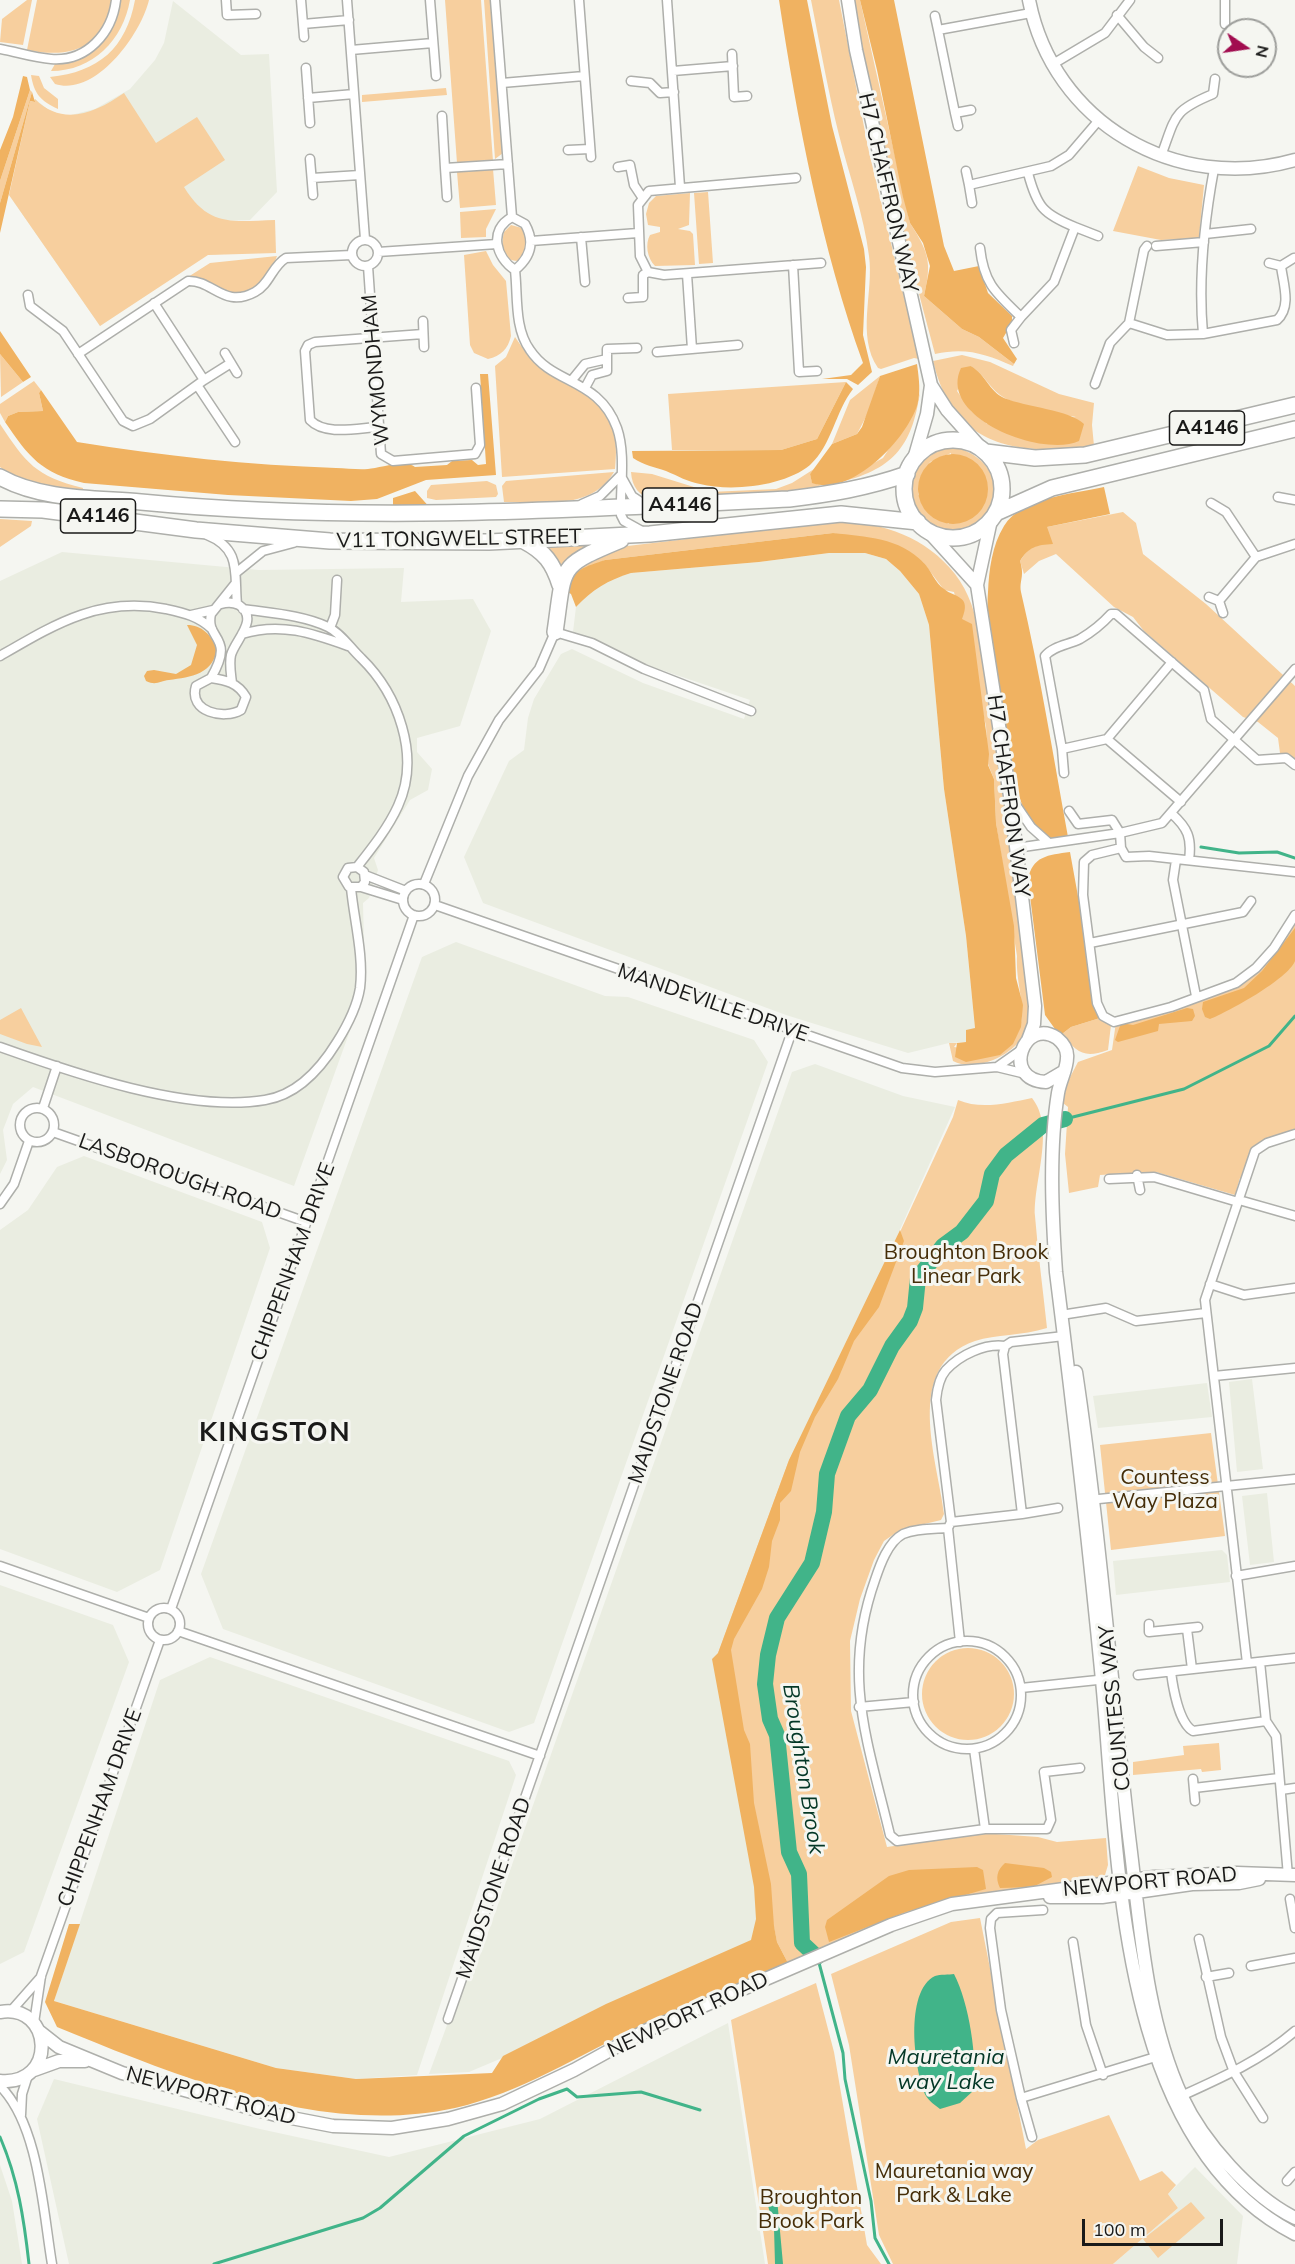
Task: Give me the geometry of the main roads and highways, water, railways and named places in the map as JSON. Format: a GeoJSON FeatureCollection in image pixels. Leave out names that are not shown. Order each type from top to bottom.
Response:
{"type":"FeatureCollection","features":[{"type":"Feature","properties":{"kind":"highway","name":"A4146"},"geometry":{"type":"LineString","coordinates":[[907,474],[914,459],[928,447],[945,440],[958,440],[983,450],[1035,458],[1085,455],[1295,405]]}},
{"type":"Feature","properties":{"kind":"highway","name":"A4146"},"geometry":{"type":"LineString","coordinates":[[923,526],[939,536],[962,537],[973,534],[994,516],[1052,488],[1295,429]]}},
{"type":"Feature","properties":{"kind":"highway"},"geometry":{"type":"LineString","coordinates":[[983,450],[995,462],[1002,487],[994,516]]}},
{"type":"Feature","properties":{"kind":"highway"},"geometry":{"type":"LineString","coordinates":[[907,474],[906,500],[923,526]]}},
{"type":"Feature","properties":{"kind":"highway","name":"V11 TONGWELL STREET"},"geometry":{"type":"LineString","coordinates":[[0,477],[14,485],[47,493],[158,504],[283,512],[516,513],[789,499],[874,486],[907,474]]}},
{"type":"Feature","properties":{"kind":"highway","name":"V11 TONGWELL STREET"},"geometry":{"type":"LineString","coordinates":[[0,509],[43,510],[196,530],[330,541],[520,541],[650,534],[841,514],[923,526]]}},
{"type":"Feature","properties":{"kind":"highway"},"geometry":{"type":"LineString","coordinates":[[555,632],[560,585],[567,569],[579,558],[632,535]]}},
{"type":"Feature","properties":{"kind":"highway"},"geometry":{"type":"LineString","coordinates":[[520,541],[542,551],[554,565],[560,585]]}},
{"type":"Feature","properties":{"kind":"water","name":"Mauretania way Lake"},"geometry":{"type":"Polygon","coordinates":[[[954,1974],[964,2000],[971,2031],[974,2063],[973,2091],[960,2103],[940,2109],[927,2098],[918,2069],[915,2051],[915,2014],[925,1984],[935,1976],[954,1974]]]}},
{"type":"Feature","properties":{"kind":"water"},"geometry":{"type":"Polygon","coordinates":[[[766,2198],[777,2198],[783,2264],[775,2264],[774,2228],[766,2198]]]}},
{"type":"Feature","properties":{"kind":"waterway"},"geometry":{"type":"LineString","coordinates":[[1201,847],[1239,853],[1277,852],[1295,858]]}},
{"type":"Feature","properties":{"kind":"waterway","name":"Broughton Brook"},"geometry":{"type":"LineString","coordinates":[[1065,1119],[1184,1089],[1269,1046],[1295,1016]]}},
{"type":"Feature","properties":{"kind":"waterway","name":"Broughton Brook"},"geometry":{"type":"LineString","coordinates":[[817,1957],[802,1943],[799,1874],[789,1852],[777,1735],[770,1719],[765,1684],[768,1655],[777,1618],[812,1563],[824,1512],[827,1474],[848,1416],[870,1390],[892,1346],[910,1321],[915,1308],[918,1278],[943,1246],[962,1232],[986,1201],[992,1174],[1006,1155],[1043,1125],[1065,1119]]}},
{"type":"Feature","properties":{"kind":"waterway","name":"Broughton Brook"},"geometry":{"type":"LineString","coordinates":[[818,1959],[843,2053],[845,2079],[871,2201],[875,2238],[889,2264]]}},
{"type":"Feature","properties":{"kind":"waterway"},"geometry":{"type":"LineString","coordinates":[[214,2264],[363,2218],[380,2208],[464,2136],[539,2099],[567,2089],[577,2097],[641,2092],[700,2110]]}},
{"type":"Feature","properties":{"kind":"waterway"},"geometry":{"type":"LineString","coordinates":[[0,2137],[19,2199],[29,2264]]}},
{"type":"Feature","properties":{"kind":"district","name":"KINGSTON"},"geometry":{"type":"Point","coordinates":[275,1433]}},
{"type":"Feature","properties":{"kind":"park label","name":"Broughton Brook Linear Park"},"geometry":{"type":"Point","coordinates":[966,1265]}},
{"type":"Feature","properties":{"kind":"park label","name":"Countess Way Plaza"},"geometry":{"type":"Point","coordinates":[1165,1490]}},
{"type":"Feature","properties":{"kind":"park label","name":"Mauretania way Park & Lake"},"geometry":{"type":"Point","coordinates":[954,2184]}},
{"type":"Feature","properties":{"kind":"park label","name":"Broughton Brook Park"},"geometry":{"type":"Point","coordinates":[811,2210]}}]}
